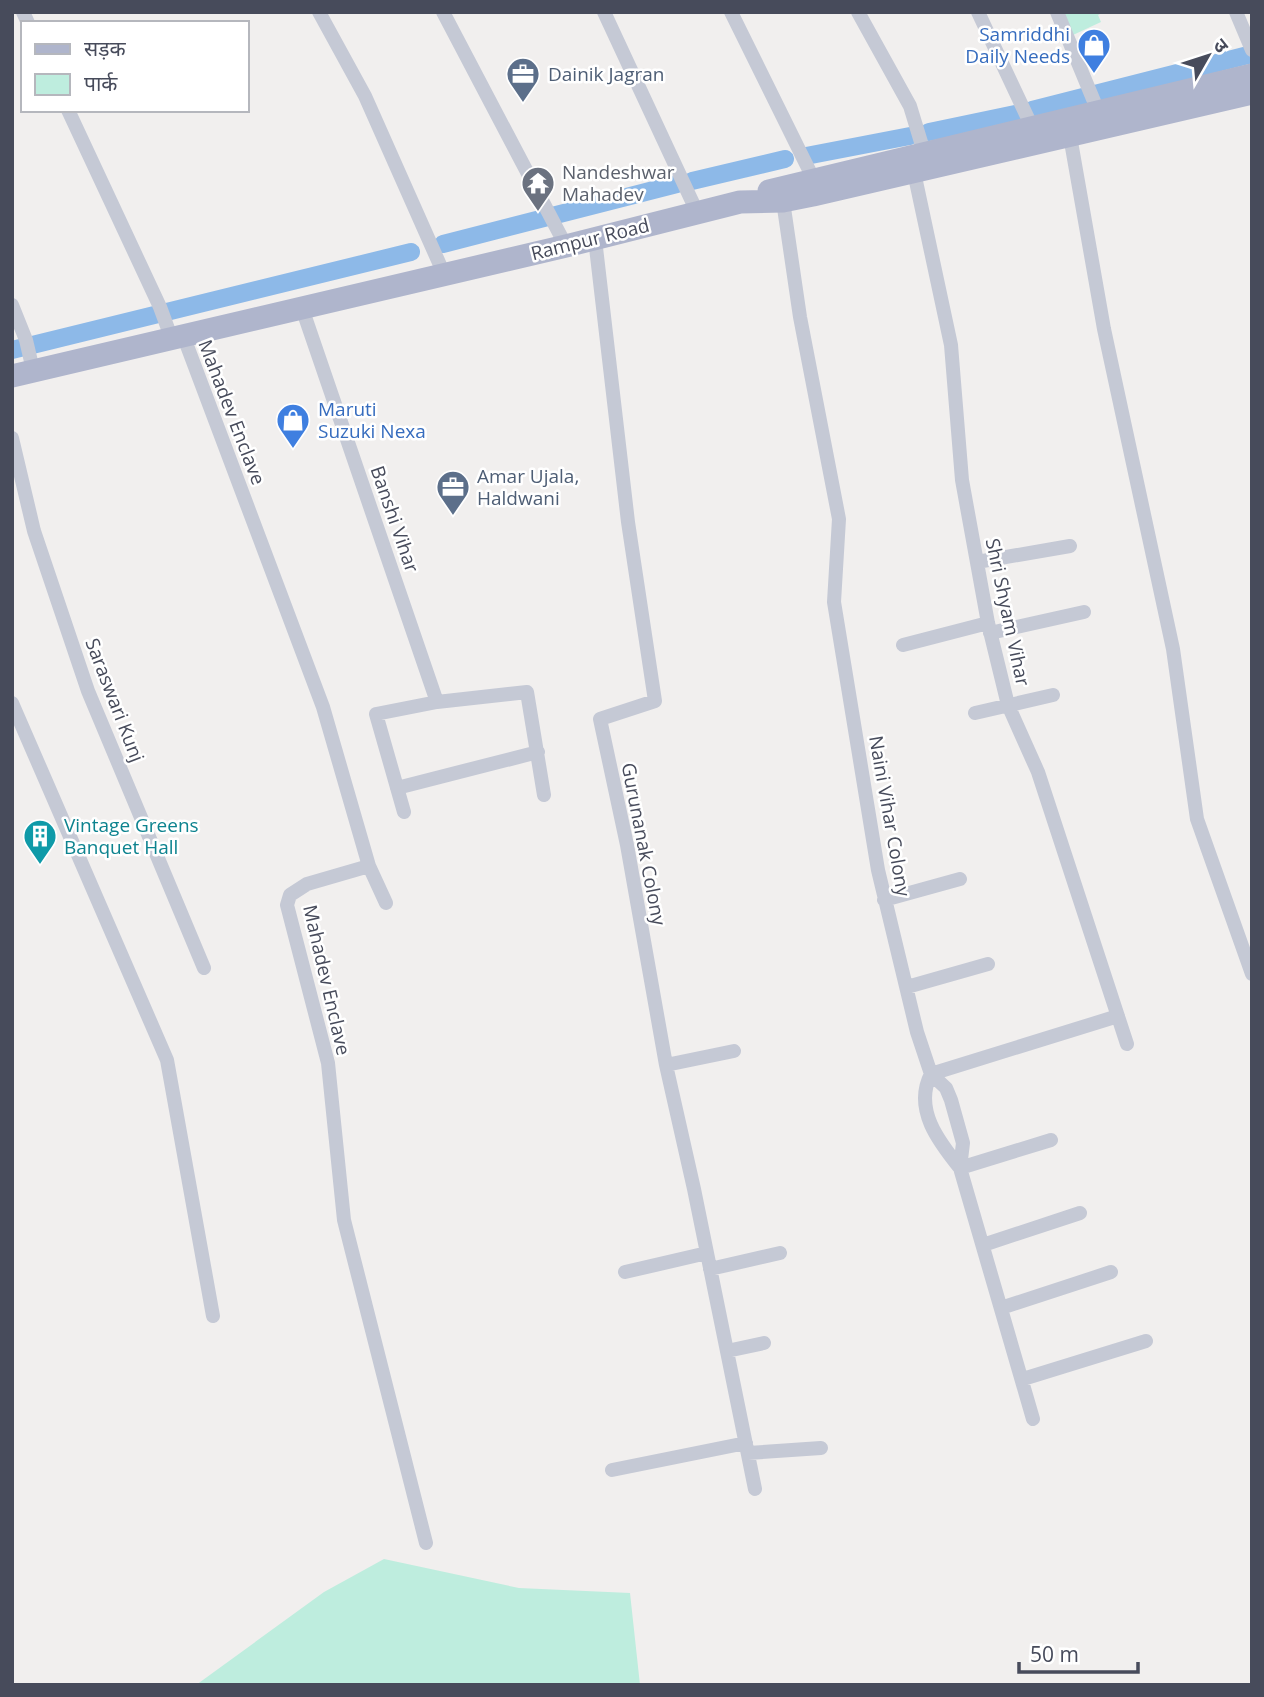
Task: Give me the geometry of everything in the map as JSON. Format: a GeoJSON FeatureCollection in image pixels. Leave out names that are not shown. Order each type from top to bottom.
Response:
{"type":"FeatureCollection","features":[{"type":"Feature","properties":{"kind":"main road"},"geometry":{"type":"LineString","coordinates":[[740,202],[813,178],[919,162],[1031,127],[1095,101],[1252,75]]}},
{"type":"Feature","properties":{"kind":"main road","name":"Rampur Road"},"geometry":{"type":"LineString","coordinates":[[25,359],[302,308],[740,202],[783,201],[919,162],[1070,136],[1252,93]]}},
{"type":"Feature","properties":{"kind":"street"},"geometry":{"type":"LineString","coordinates":[[319,12],[365,96],[444,274]]}},
{"type":"Feature","properties":{"kind":"street"},"geometry":{"type":"LineString","coordinates":[[443,12],[566,246]]}},
{"type":"Feature","properties":{"kind":"street"},"geometry":{"type":"LineString","coordinates":[[604,12],[697,212]]}},
{"type":"Feature","properties":{"kind":"street"},"geometry":{"type":"LineString","coordinates":[[731,12],[813,178]]}},
{"type":"Feature","properties":{"kind":"street","name":"Shri Shyam Vihar"},"geometry":{"type":"LineString","coordinates":[[858,12],[910,106],[951,345],[961,480],[989,628],[1008,705],[1038,772],[1127,1044]]}},
{"type":"Feature","properties":{"kind":"street"},"geometry":{"type":"LineString","coordinates":[[978,12],[1031,127]]}},
{"type":"Feature","properties":{"kind":"street"},"geometry":{"type":"LineString","coordinates":[[1057,12],[1095,101]]}},
{"type":"Feature","properties":{"kind":"street"},"geometry":{"type":"LineString","coordinates":[[1236,12],[1251,48]]}},
{"type":"Feature","properties":{"kind":"street","name":"Mahadev Enclave"},"geometry":{"type":"LineString","coordinates":[[69,112],[173,331],[323,707],[369,866],[307,884],[290,895],[287,905],[328,1063],[344,1220],[426,1543]]}},
{"type":"Feature","properties":{"kind":"street"},"geometry":{"type":"LineString","coordinates":[[1070,136],[1104,329],[1172,649],[1197,819],[1252,974]]}},
{"type":"Feature","properties":{"kind":"street","name":"Naini Vihar Colony"},"geometry":{"type":"LineString","coordinates":[[783,201],[800,317],[838,519],[834,602],[884,900],[931,1074],[946,1088],[951,1100],[963,1143],[960,1168],[1033,1419]]}},
{"type":"Feature","properties":{"kind":"street","name":"Gurunanak Colony"},"geometry":{"type":"LineString","coordinates":[[594,239],[628,522],[655,701],[600,719],[627,845],[666,1065],[755,1489]]}},
{"type":"Feature","properties":{"kind":"street"},"geometry":{"type":"LineString","coordinates":[[12,305],[25,359]]}},
{"type":"Feature","properties":{"kind":"street","name":"Banshi Vihar"},"geometry":{"type":"LineString","coordinates":[[302,308],[437,702]]}},
{"type":"Feature","properties":{"kind":"street","name":"Saraswari Kunj"},"geometry":{"type":"LineString","coordinates":[[12,438],[34,531],[88,691],[204,968]]}},
{"type":"Feature","properties":{"kind":"street"},"geometry":{"type":"LineString","coordinates":[[976,562],[1070,545]]}},
{"type":"Feature","properties":{"kind":"street"},"geometry":{"type":"LineString","coordinates":[[903,645],[1084,612]]}},
{"type":"Feature","properties":{"kind":"street"},"geometry":{"type":"LineString","coordinates":[[404,812],[376,714],[437,702],[527,692],[544,795]]}},
{"type":"Feature","properties":{"kind":"street"},"geometry":{"type":"LineString","coordinates":[[975,713],[1053,695]]}},
{"type":"Feature","properties":{"kind":"street"},"geometry":{"type":"LineString","coordinates":[[12,704],[167,1060],[213,1316]]}},
{"type":"Feature","properties":{"kind":"street"},"geometry":{"type":"LineString","coordinates":[[397,788],[538,752]]}},
{"type":"Feature","properties":{"kind":"street"},"geometry":{"type":"LineString","coordinates":[[369,866],[386,903]]}},
{"type":"Feature","properties":{"kind":"street"},"geometry":{"type":"LineString","coordinates":[[884,900],[960,879]]}},
{"type":"Feature","properties":{"kind":"street"},"geometry":{"type":"LineString","coordinates":[[906,987],[988,964]]}},
{"type":"Feature","properties":{"kind":"street"},"geometry":{"type":"LineString","coordinates":[[1051,1140],[960,1168],[941,1147],[930,1123],[926,1093],[931,1074],[1118,1016]]}},
{"type":"Feature","properties":{"kind":"street"},"geometry":{"type":"LineString","coordinates":[[666,1065],[734,1051]]}},
{"type":"Feature","properties":{"kind":"street"},"geometry":{"type":"LineString","coordinates":[[983,1245],[1080,1213]]}},
{"type":"Feature","properties":{"kind":"street"},"geometry":{"type":"LineString","coordinates":[[625,1272],[707,1253]]}},
{"type":"Feature","properties":{"kind":"street"},"geometry":{"type":"LineString","coordinates":[[710,1269],[780,1253]]}},
{"type":"Feature","properties":{"kind":"street"},"geometry":{"type":"LineString","coordinates":[[1002,1308],[1111,1272]]}},
{"type":"Feature","properties":{"kind":"street"},"geometry":{"type":"LineString","coordinates":[[1023,1379],[1146,1341]]}},
{"type":"Feature","properties":{"kind":"street"},"geometry":{"type":"LineString","coordinates":[[727,1351],[764,1343]]}},
{"type":"Feature","properties":{"kind":"street"},"geometry":{"type":"LineString","coordinates":[[612,1470],[747,1448],[821,1448]]}},
{"type":"Feature","properties":{"kind":"green space"},"geometry":{"type":"Polygon","coordinates":[[[1061,12],[1104,12],[1098,15],[1101,22],[1073,35],[1061,12]]]}},
{"type":"Feature","properties":{"kind":"green space"},"geometry":{"type":"Polygon","coordinates":[[[384,1559],[519,1588],[630,1593],[640,1685],[196,1685],[324,1592],[384,1559]]]}},
{"type":"Feature","properties":{"kind":"waterway"},"geometry":{"type":"LineString","coordinates":[[1032,110],[1252,54]]}},
{"type":"Feature","properties":{"kind":"waterway"},"geometry":{"type":"LineString","coordinates":[[929,132],[1020,113]]}},
{"type":"Feature","properties":{"kind":"waterway"},"geometry":{"type":"LineString","coordinates":[[806,156],[910,136]]}},
{"type":"Feature","properties":{"kind":"waterway"},"geometry":{"type":"LineString","coordinates":[[692,181],[785,159]]}},
{"type":"Feature","properties":{"kind":"waterway"},"geometry":{"type":"LineString","coordinates":[[443,244],[677,184]]}},
{"type":"Feature","properties":{"kind":"waterway"},"geometry":{"type":"LineString","coordinates":[[12,350],[411,252]]}},
{"type":"Feature","properties":{"kind":"place","name":"Samriddhi Daily Needs"},"geometry":{"type":"Point","coordinates":[1094,75]}},
{"type":"Feature","properties":{"kind":"place","name":"Dainik Jagran"},"geometry":{"type":"Point","coordinates":[523,104]}},
{"type":"Feature","properties":{"kind":"place","name":"Nandeshwar Mahadev"},"geometry":{"type":"Point","coordinates":[538,213]}},
{"type":"Feature","properties":{"kind":"place","name":"Maruti Suzuki Nexa"},"geometry":{"type":"Point","coordinates":[293,450]}},
{"type":"Feature","properties":{"kind":"place","name":"Amar Ujala, Haldwani"},"geometry":{"type":"Point","coordinates":[453,517]}},
{"type":"Feature","properties":{"kind":"place","name":"Vintage Greens Banquet Hall"},"geometry":{"type":"Point","coordinates":[40,866]}}]}
